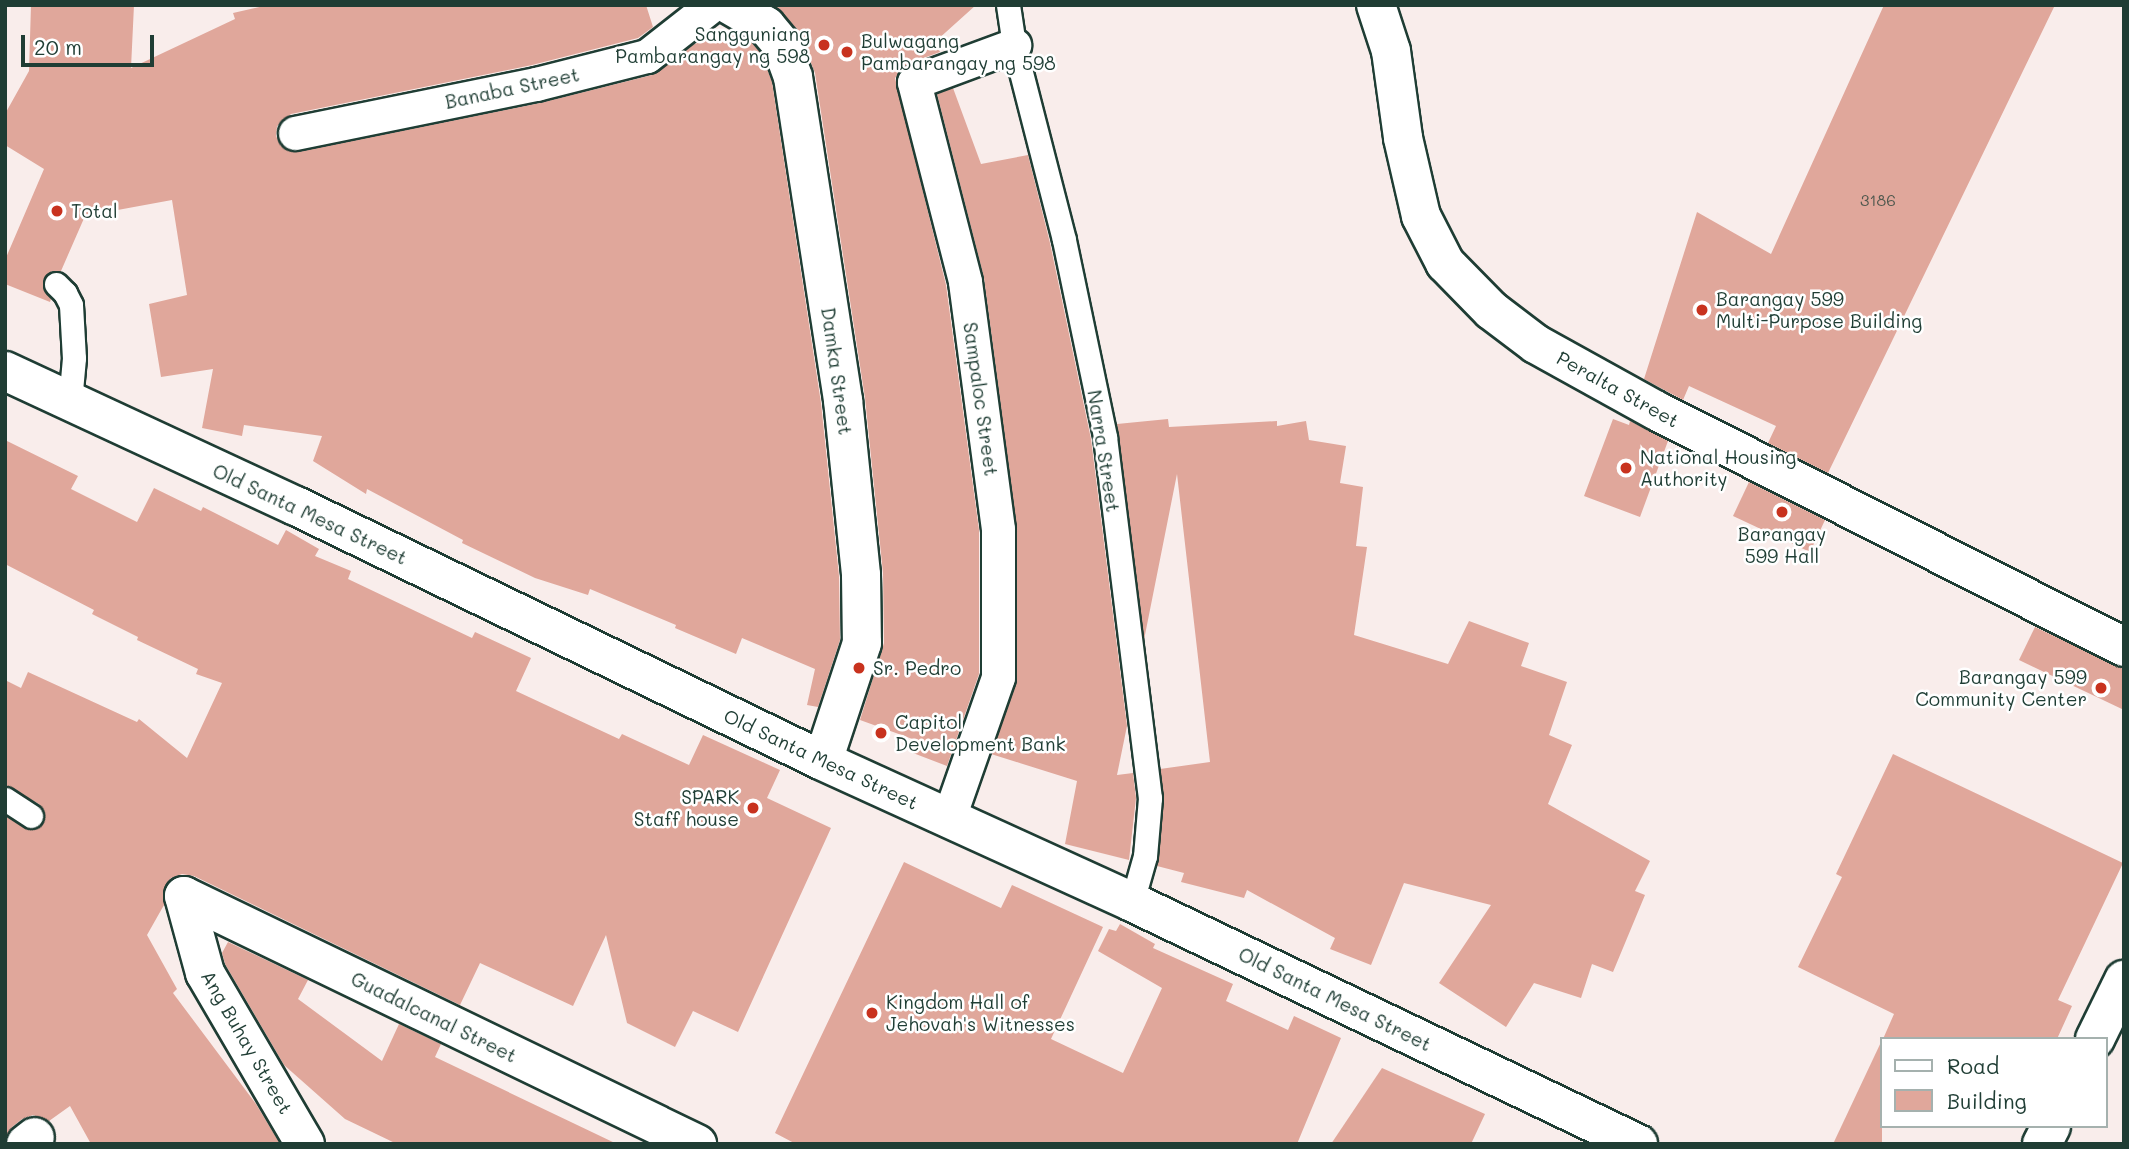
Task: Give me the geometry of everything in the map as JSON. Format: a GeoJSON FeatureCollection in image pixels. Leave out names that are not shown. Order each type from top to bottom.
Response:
{"type":"FeatureCollection","features":[{"type":"Feature","properties":{"kind":"street","name":"Banaba Street"},"geometry":{"type":"LineString","coordinates":[[295,133],[536,84],[647,57],[712,5]]}},
{"type":"Feature","properties":{"kind":"street","name":"Damka Street"},"geometry":{"type":"LineString","coordinates":[[730,5],[775,16],[781,44],[793,77],[843,400],[861,575],[862,643],[823,761]]}},
{"type":"Feature","properties":{"kind":"street","name":"Peralta Street"},"geometry":{"type":"LineString","coordinates":[[1376,5],[1391,51],[1403,138],[1421,216],[1445,263],[1490,310],[1536,344],[1657,411],[2124,647]]}},
{"type":"Feature","properties":{"kind":"street","name":"Sampaloc Street"},"geometry":{"type":"LineString","coordinates":[[948,820],[998,677],[998,529],[965,281],[914,82],[1014,45]]}},
{"type":"Feature","properties":{"kind":"street","name":"Old Santa Mesa Street"},"geometry":{"type":"LineString","coordinates":[[5,371],[296,506],[823,761],[1132,902],[1638,1144]]}},
{"type":"Feature","properties":{"kind":"street","name":"Guadalcanal Street"},"geometry":{"type":"LineString","coordinates":[[178,892],[692,1143]]}},
{"type":"Feature","properties":{"kind":"street","name":"Ang Buhay Street"},"geometry":{"type":"LineString","coordinates":[[178,892],[205,973],[306,1144]]}},
{"type":"Feature","properties":{"kind":"street"},"geometry":{"type":"LineString","coordinates":[[2096,1037],[2124,980]]}},
{"type":"Feature","properties":{"kind":"street"},"geometry":{"type":"LineString","coordinates":[[2042,1144],[2050,1128]]}},
{"type":"Feature","properties":{"kind":"lane","name":"Narra Street"},"geometry":{"type":"LineString","coordinates":[[1008,5],[1014,45],[1055,201],[1105,437],[1150,798],[1145,856],[1132,902]]}},
{"type":"Feature","properties":{"kind":"lane"},"geometry":{"type":"LineString","coordinates":[[56,284],[71,305],[74,358],[70,402]]}},
{"type":"Feature","properties":{"kind":"lane"},"geometry":{"type":"LineString","coordinates":[[5,799],[31,816]]}},
{"type":"Feature","properties":{"kind":"building"},"geometry":{"type":"Polygon","coordinates":[[[31,5],[134,5],[131,68],[235,19],[233,13],[268,5],[646,5],[653,27],[638,38],[532,65],[291,114],[277,126],[276,136],[281,146],[298,152],[540,103],[652,75],[692,45],[731,31],[752,43],[762,55],[772,82],[821,403],[839,576],[840,640],[818,707],[807,705],[815,669],[742,638],[736,654],[590,589],[588,595],[535,578],[462,543],[463,540],[367,489],[366,494],[313,461],[322,436],[244,425],[242,436],[202,428],[213,369],[161,377],[149,304],[187,295],[172,200],[85,216],[61,271],[52,271],[43,280],[43,288],[51,299],[50,302],[5,284],[5,260],[44,169],[5,145],[5,114],[29,71],[31,5]]]}},
{"type":"Feature","properties":{"kind":"building"},"geometry":{"type":"Polygon","coordinates":[[[774,5],[976,5],[936,41],[940,52],[907,64],[895,78],[946,285],[979,530],[979,674],[947,766],[913,753],[918,741],[860,720],[884,643],[883,573],[865,398],[815,73],[798,30],[774,5]]]}},
{"type":"Feature","properties":{"kind":"building"},"geometry":{"type":"Polygon","coordinates":[[[1884,5],[2055,5],[1828,473],[1768,443],[1776,426],[1689,386],[1683,400],[1644,379],[1697,212],[1771,254],[1884,5]]]}},
{"type":"Feature","properties":{"kind":"building"},"geometry":{"type":"Polygon","coordinates":[[[953,88],[981,164],[1028,155],[1050,243],[1091,439],[1127,726],[1117,775],[1133,773],[1136,798],[1129,860],[1065,844],[1077,781],[991,754],[1017,677],[1017,529],[984,278],[937,94],[953,88]]]}},
{"type":"Feature","properties":{"kind":"building"},"geometry":{"type":"Polygon","coordinates":[[[1168,419],[1169,427],[1277,421],[1277,426],[1306,421],[1309,440],[1346,446],[1340,483],[1363,487],[1356,546],[1367,547],[1354,635],[1448,664],[1469,621],[1529,643],[1521,666],[1567,682],[1549,735],[1572,745],[1548,804],[1650,861],[1635,891],[1645,895],[1613,972],[1592,964],[1581,998],[1534,983],[1506,1027],[1439,983],[1491,905],[1404,883],[1371,965],[1330,949],[1335,938],[1247,890],[1244,898],[1181,882],[1184,873],[1157,866],[1164,799],[1160,769],[1210,762],[1177,474],[1144,640],[1117,424],[1168,419]]]}},
{"type":"Feature","properties":{"kind":"building","name":"National Housing Authority"},"geometry":{"type":"Polygon","coordinates":[[[1613,419],[1629,425],[1630,421],[1668,441],[1640,517],[1584,496],[1613,419]]]}},
{"type":"Feature","properties":{"kind":"building"},"geometry":{"type":"Polygon","coordinates":[[[5,440],[78,476],[71,489],[137,522],[154,488],[201,511],[203,507],[278,545],[286,530],[319,549],[315,556],[351,571],[348,579],[472,638],[475,632],[531,658],[516,691],[619,739],[622,734],[689,765],[703,735],[780,770],[767,798],[831,828],[738,1032],[693,1011],[675,1047],[627,1023],[606,935],[573,1006],[480,963],[460,1005],[194,876],[182,874],[171,878],[165,886],[164,905],[147,935],[177,989],[173,993],[256,1104],[280,1144],[91,1144],[70,1106],[49,1121],[33,1115],[22,1119],[12,1127],[5,1139],[5,816],[31,830],[42,824],[45,816],[39,804],[5,785],[5,680],[21,688],[28,672],[137,722],[139,719],[187,758],[222,683],[196,674],[198,669],[137,640],[138,637],[92,614],[94,610],[5,564],[5,440]]]}},
{"type":"Feature","properties":{"kind":"building","name":"Barangay 599 Hall"},"geometry":{"type":"Polygon","coordinates":[[[1749,482],[1825,520],[1810,552],[1733,516],[1749,482]]]}},
{"type":"Feature","properties":{"kind":"building","name":"Barangay 599 Community Center"},"geometry":{"type":"Polygon","coordinates":[[[2035,627],[2124,669],[2124,710],[2019,660],[2035,627]]]}},
{"type":"Feature","properties":{"kind":"building"},"geometry":{"type":"Polygon","coordinates":[[[1893,754],[2123,863],[2058,1000],[2072,1006],[2058,1037],[1884,1037],[1894,1014],[1798,967],[1842,877],[1836,874],[1893,754]]]}},
{"type":"Feature","properties":{"kind":"building"},"geometry":{"type":"Polygon","coordinates":[[[904,862],[1001,908],[1012,885],[1103,927],[1051,1039],[1123,1073],[1162,988],[1098,951],[1109,929],[1116,931],[1120,924],[1155,944],[1153,948],[1233,984],[1226,1001],[1288,1030],[1294,1016],[1341,1038],[1297,1144],[796,1144],[775,1133],[904,862]]]}},
{"type":"Feature","properties":{"kind":"building"},"geometry":{"type":"Polygon","coordinates":[[[228,942],[308,980],[298,999],[382,1061],[399,1024],[441,1044],[435,1057],[617,1144],[397,1144],[345,1119],[284,1065],[225,964],[222,953],[228,942]]]}},
{"type":"Feature","properties":{"kind":"building"},"geometry":{"type":"Polygon","coordinates":[[[1881,1042],[1882,1144],[1833,1144],[1881,1042]]]}},
{"type":"Feature","properties":{"kind":"building"},"geometry":{"type":"Polygon","coordinates":[[[1382,1068],[1485,1114],[1471,1144],[1331,1144],[1382,1068]]]}},
{"type":"Feature","properties":{"kind":"place","name":"Sangguniang Pambarangay ng 598"},"geometry":{"type":"Point","coordinates":[824,45]}},
{"type":"Feature","properties":{"kind":"place","name":"Bulwagang Pambarangay ng 598"},"geometry":{"type":"Point","coordinates":[847,52]}},
{"type":"Feature","properties":{"kind":"place","name":"Total"},"geometry":{"type":"Point","coordinates":[57,211]}},
{"type":"Feature","properties":{"kind":"place","name":"Barangay 599 Multi-Purpose Building"},"geometry":{"type":"Point","coordinates":[1702,310]}},
{"type":"Feature","properties":{"kind":"place","name":"National Housing Authority"},"geometry":{"type":"Point","coordinates":[1626,468]}},
{"type":"Feature","properties":{"kind":"place","name":"Barangay 599 Hall"},"geometry":{"type":"Point","coordinates":[1782,512]}},
{"type":"Feature","properties":{"kind":"place","name":"Sr. Pedro"},"geometry":{"type":"Point","coordinates":[859,668]}},
{"type":"Feature","properties":{"kind":"place","name":"Barangay 599 Community Center"},"geometry":{"type":"Point","coordinates":[2101,688]}},
{"type":"Feature","properties":{"kind":"place","name":"Capitol Development Bank"},"geometry":{"type":"Point","coordinates":[881,733]}},
{"type":"Feature","properties":{"kind":"place","name":"SPARK Staff house"},"geometry":{"type":"Point","coordinates":[753,808]}},
{"type":"Feature","properties":{"kind":"place","name":"Kingdom Hall of Jehovah's Witnesses"},"geometry":{"type":"Point","coordinates":[872,1013]}}]}
